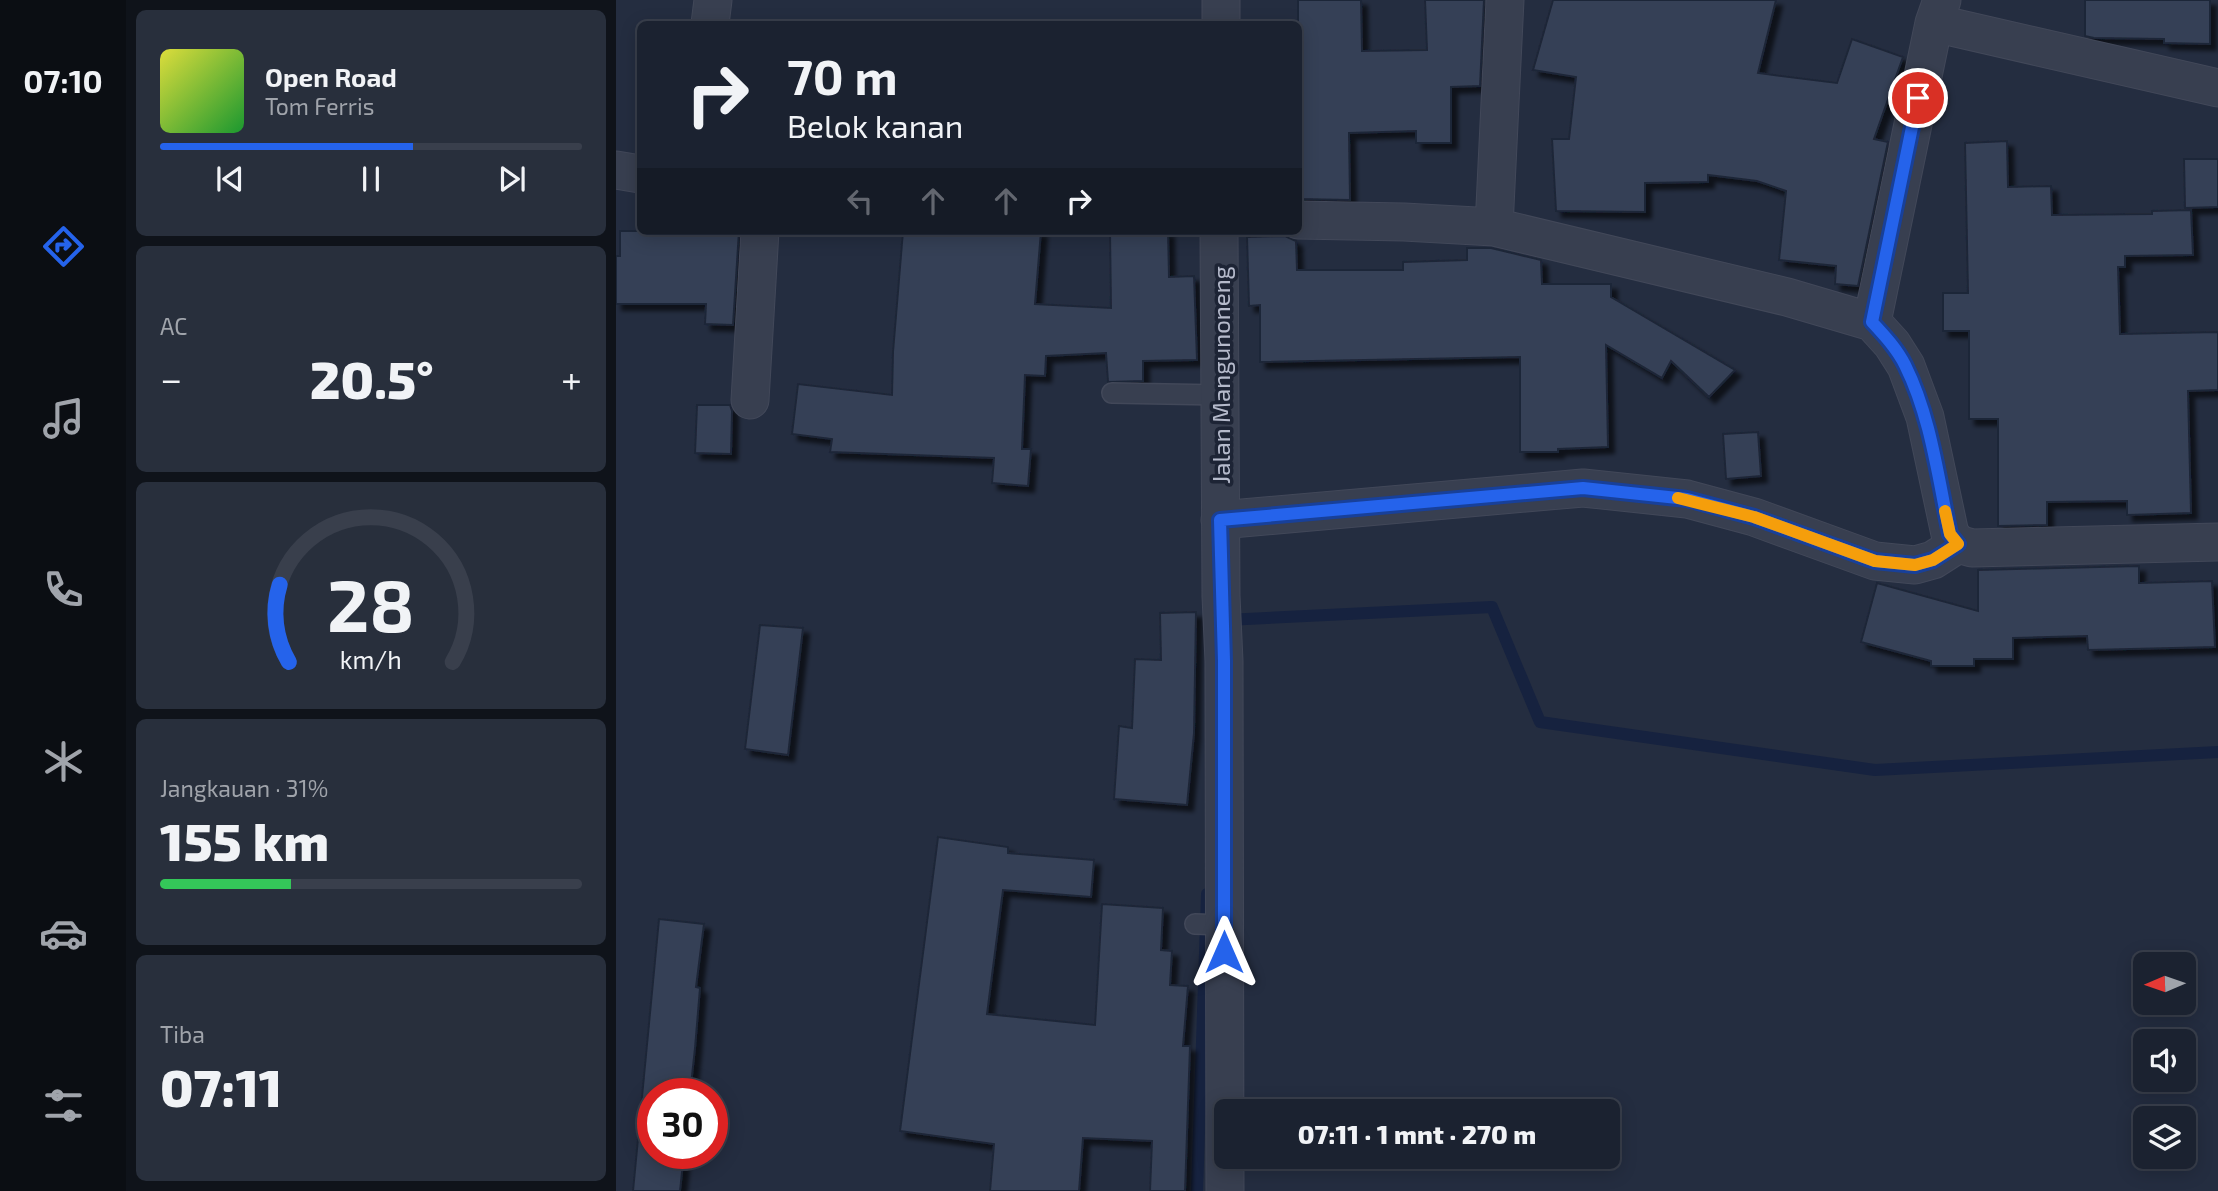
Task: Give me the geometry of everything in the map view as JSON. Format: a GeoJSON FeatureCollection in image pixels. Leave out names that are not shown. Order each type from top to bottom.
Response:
{"type":"FeatureCollection","features":[{"type":"Feature","properties":{"kind":"street"},"geometry":{"type":"LineString","coordinates":[[710,21],[713,0]]}},
{"type":"Feature","properties":{"kind":"street"},"geometry":{"type":"LineString","coordinates":[[1221,21],[1222,0]]}},
{"type":"Feature","properties":{"kind":"street"},"geometry":{"type":"LineString","coordinates":[[1494,227],[1505,0]]}},
{"type":"Feature","properties":{"kind":"street"},"geometry":{"type":"LineString","coordinates":[[1872,322],[1938,11],[2218,88]]}},
{"type":"Feature","properties":{"kind":"street"},"geometry":{"type":"LineString","coordinates":[[616,170],[637,174]]}},
{"type":"Feature","properties":{"kind":"street"},"geometry":{"type":"LineString","coordinates":[[1302,220],[1494,227],[1775,294],[1872,322],[1892,344],[1906,366],[1925,417],[1950,534],[1958,544],[1972,548],[2218,542]]}},
{"type":"Feature","properties":{"kind":"street"},"geometry":{"type":"LineString","coordinates":[[750,400],[760,235]]}},
{"type":"Feature","properties":{"kind":"street","name":"Jalan Mangunoneng"},"geometry":{"type":"LineString","coordinates":[[1219,235],[1220,520],[1224,661],[1211,925],[1225,1191]]}},
{"type":"Feature","properties":{"kind":"street"},"geometry":{"type":"LineString","coordinates":[[1220,520],[1583,488],[1687,499],[1754,517],[1875,561],[1915,565],[1933,560],[1958,544]]}},
{"type":"Feature","properties":{"kind":"lane"},"geometry":{"type":"LineString","coordinates":[[1112,393],[1220,395]]}},
{"type":"Feature","properties":{"kind":"building"},"geometry":{"type":"Polygon","coordinates":[[[1298,0],[1361,0],[1362,51],[1427,50],[1425,0],[1484,0],[1480,86],[1451,87],[1451,143],[1416,143],[1416,131],[1349,133],[1350,200],[1302,199],[1302,21],[1298,21],[1298,0]]]}},
{"type":"Feature","properties":{"kind":"building"},"geometry":{"type":"Polygon","coordinates":[[[1553,0],[1776,0],[1758,73],[1837,83],[1852,39],[1903,57],[1874,139],[1888,142],[1858,286],[1835,284],[1836,266],[1779,260],[1786,191],[1757,181],[1708,175],[1708,182],[1645,183],[1645,212],[1556,211],[1552,139],[1569,139],[1576,77],[1533,70],[1553,0]]]}},
{"type":"Feature","properties":{"kind":"building"},"geometry":{"type":"Polygon","coordinates":[[[2085,0],[2210,0],[2210,44],[2085,36],[2085,0]]]}},
{"type":"Feature","properties":{"kind":"building"},"geometry":{"type":"Polygon","coordinates":[[[2007,141],[2008,187],[2051,186],[2052,215],[2152,214],[2152,211],[2191,210],[2193,255],[2125,256],[2125,267],[2118,267],[2120,334],[2218,332],[2218,390],[2188,391],[2191,513],[2127,515],[2127,501],[2047,502],[2047,525],[1998,526],[1998,419],[1969,419],[1969,331],[1943,331],[1943,293],[1968,293],[1965,143],[2007,141]]]}},
{"type":"Feature","properties":{"kind":"building"},"geometry":{"type":"Polygon","coordinates":[[[2184,159],[2218,159],[2218,207],[2185,208],[2184,159]]]}},
{"type":"Feature","properties":{"kind":"building"},"geometry":{"type":"Polygon","coordinates":[[[620,231],[637,231],[637,235],[739,235],[733,325],[705,324],[706,304],[616,304],[616,256],[620,256],[620,231]]]}},
{"type":"Feature","properties":{"kind":"building"},"geometry":{"type":"Polygon","coordinates":[[[903,235],[1041,235],[1035,304],[1111,308],[1110,235],[1168,235],[1169,277],[1194,276],[1197,360],[1143,361],[1143,381],[1108,382],[1106,353],[1046,356],[1045,376],[1025,375],[1022,449],[1031,449],[1028,486],[992,483],[994,458],[830,452],[832,439],[792,434],[798,384],[892,395],[903,235]]]}},
{"type":"Feature","properties":{"kind":"building"},"geometry":{"type":"Polygon","coordinates":[[[1285,236],[1296,241],[1297,270],[1403,270],[1403,262],[1467,260],[1467,248],[1491,248],[1541,260],[1542,284],[1611,284],[1611,297],[1735,370],[1709,397],[1671,361],[1662,378],[1606,345],[1608,447],[1558,449],[1558,452],[1520,452],[1520,357],[1260,362],[1260,305],[1249,306],[1247,237],[1285,236]]]}},
{"type":"Feature","properties":{"kind":"building"},"geometry":{"type":"Polygon","coordinates":[[[697,405],[730,405],[731,454],[695,453],[697,405]]]}},
{"type":"Feature","properties":{"kind":"building"},"geometry":{"type":"Polygon","coordinates":[[[1758,432],[1761,476],[1726,479],[1723,434],[1758,432]]]}},
{"type":"Feature","properties":{"kind":"building"},"geometry":{"type":"Polygon","coordinates":[[[2139,566],[2139,583],[2212,581],[2215,647],[2088,650],[2087,636],[2013,638],[2013,659],[1974,659],[1974,666],[1931,666],[1931,661],[1861,642],[1877,583],[1978,611],[1978,570],[2139,566]]]}},
{"type":"Feature","properties":{"kind":"building"},"geometry":{"type":"Polygon","coordinates":[[[1196,612],[1194,733],[1187,805],[1114,799],[1119,726],[1132,728],[1135,659],[1161,660],[1160,613],[1196,612]]]}},
{"type":"Feature","properties":{"kind":"building"},"geometry":{"type":"Polygon","coordinates":[[[760,625],[803,628],[788,755],[745,749],[760,625]]]}},
{"type":"Feature","properties":{"kind":"building"},"geometry":{"type":"Polygon","coordinates":[[[938,837],[1008,847],[1008,853],[1094,860],[1091,897],[1003,890],[987,1014],[1095,1025],[1102,904],[1163,908],[1161,950],[1172,951],[1170,985],[1188,986],[1183,1046],[1190,1046],[1185,1191],[1150,1191],[1152,1141],[1083,1138],[1079,1191],[990,1191],[994,1144],[900,1131],[938,837]]]}},
{"type":"Feature","properties":{"kind":"building"},"geometry":{"type":"Polygon","coordinates":[[[659,919],[704,924],[696,987],[700,988],[692,1078],[644,1078],[659,919]]]}},
{"type":"Feature","properties":{"kind":"building"},"geometry":{"type":"Polygon","coordinates":[[[637,1149],[637,1169],[682,1169],[680,1191],[633,1191],[637,1149]]]}},
{"type":"Feature","properties":{"kind":"waterway"},"geometry":{"type":"LineString","coordinates":[[1226,620],[1492,607],[1540,722],[1875,770],[2218,752]]}},
{"type":"Feature","properties":{"kind":"waterway"},"geometry":{"type":"LineString","coordinates":[[1197,1191],[1207,894]]}},
{"type":"Feature","properties":{"kind":"slow traffic"},"geometry":{"type":"LineString","coordinates":[[1678,498],[1754,517],[1875,561],[1915,565],[1933,560],[1958,544],[1950,534],[1945,511]]}},
{"type":"Feature","properties":{"kind":"route"},"geometry":{"type":"LineString","coordinates":[[1224,952],[1224,661],[1220,520],[1583,488],[1687,499],[1754,517],[1875,561],[1915,565],[1933,560],[1958,544],[1950,534],[1925,417],[1906,366],[1892,344],[1872,322],[1918,98]]}}]}
